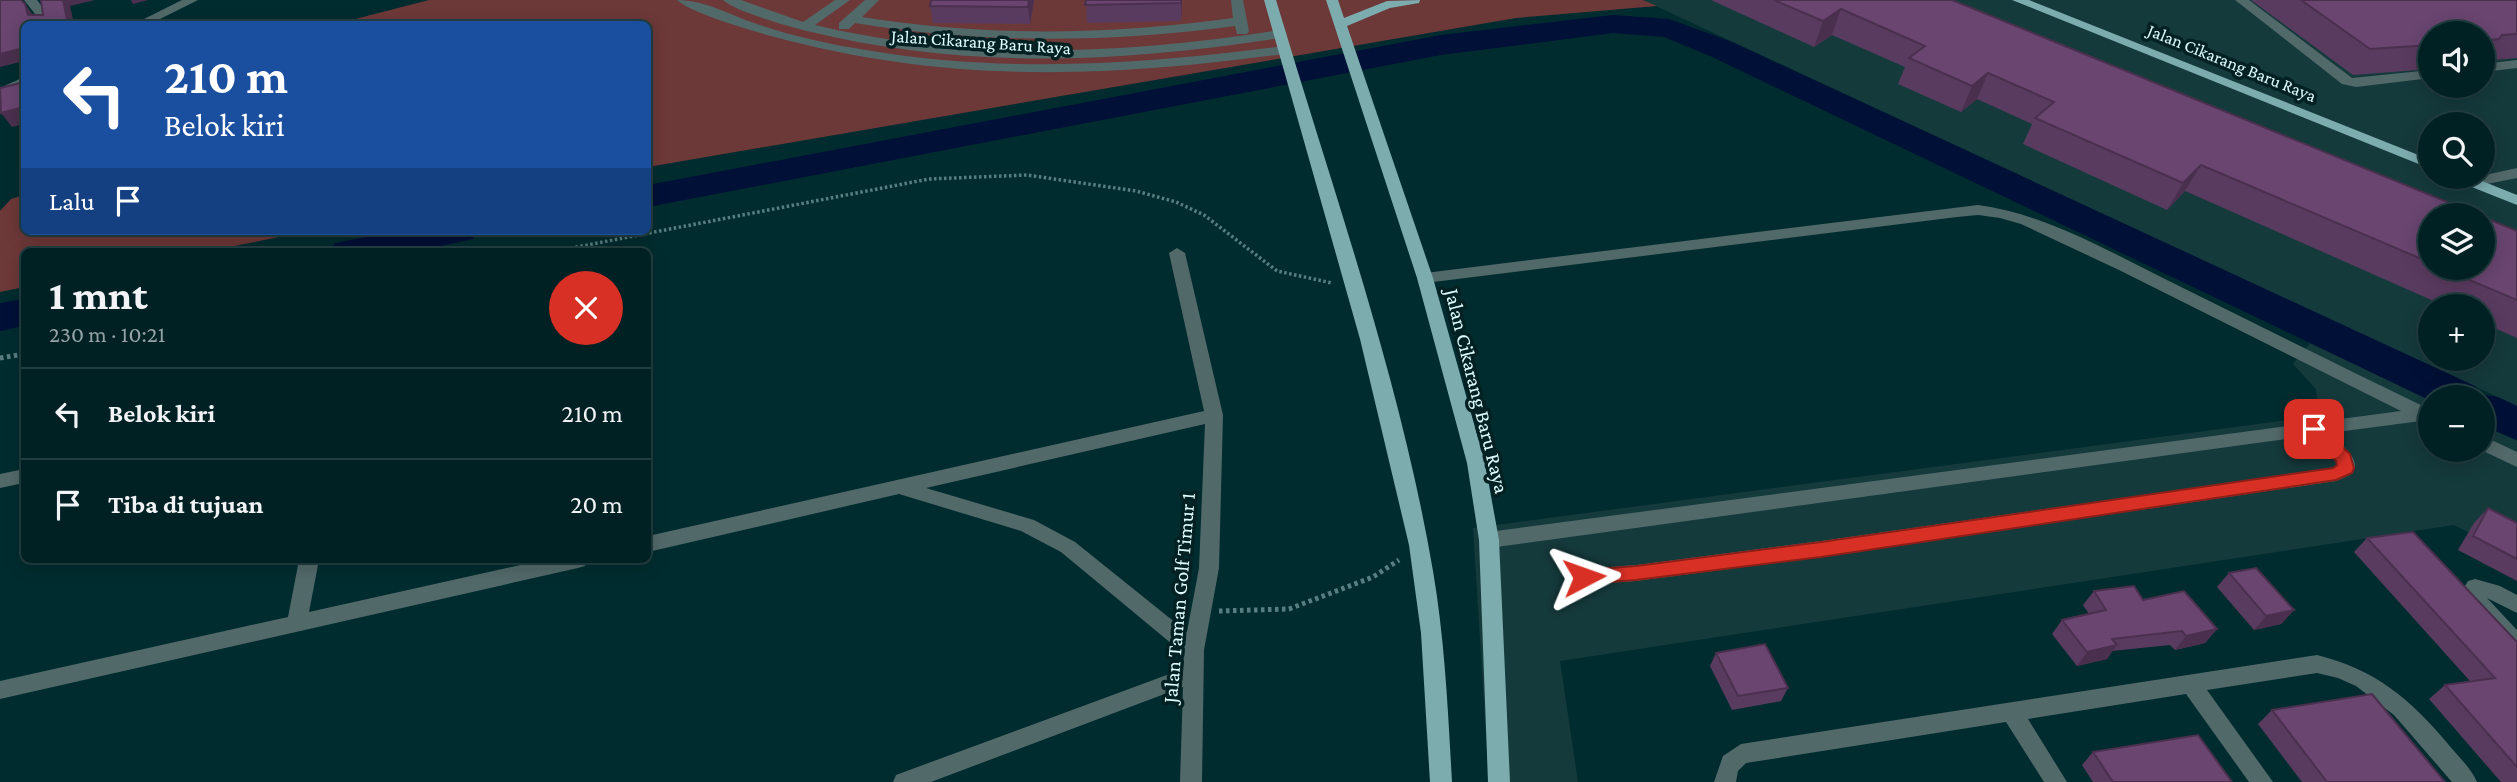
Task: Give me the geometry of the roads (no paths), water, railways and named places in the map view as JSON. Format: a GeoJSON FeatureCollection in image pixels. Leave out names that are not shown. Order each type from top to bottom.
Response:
{"type":"FeatureCollection","features":[{"type":"Feature","properties":{"kind":"main road"},"geometry":{"type":"LineString","coordinates":[[1270,0],[1301,113],[1355,283],[1419,547],[1435,670],[1441,782]]}},
{"type":"Feature","properties":{"kind":"main road","name":"Jalan Cikarang Baru Raya"},"geometry":{"type":"LineString","coordinates":[[1332,0],[1425,278],[1476,463],[1489,540],[1499,782]]}},
{"type":"Feature","properties":{"kind":"main road"},"geometry":{"type":"LineString","coordinates":[[1341,24],[1387,5],[1414,0]]}},
{"type":"Feature","properties":{"kind":"main road","name":"Jalan Cikarang Baru Raya"},"geometry":{"type":"LineString","coordinates":[[2018,0],[2418,160]]}},
{"type":"Feature","properties":{"kind":"main road"},"geometry":{"type":"LineString","coordinates":[[2490,189],[2517,200]]}},
{"type":"Feature","properties":{"kind":"street"},"geometry":{"type":"LineString","coordinates":[[30,0],[41,13],[42,21]]}},
{"type":"Feature","properties":{"kind":"street"},"geometry":{"type":"LineString","coordinates":[[147,21],[192,0]]}},
{"type":"Feature","properties":{"kind":"street","name":"Jalan Cikarang Baru Raya"},"geometry":{"type":"LineString","coordinates":[[683,0],[762,30],[818,45],[944,65],[1011,69],[1094,69],[1205,61],[1284,50]]}},
{"type":"Feature","properties":{"kind":"street","name":"Jalan Cikarang Baru Raya"},"geometry":{"type":"LineString","coordinates":[[729,0],[836,34],[946,51],[1052,56],[1125,54],[1243,41],[1280,34]]}},
{"type":"Feature","properties":{"kind":"street"},"geometry":{"type":"LineString","coordinates":[[805,26],[844,0]]}},
{"type":"Feature","properties":{"kind":"street"},"geometry":{"type":"LineString","coordinates":[[836,34],[873,0]]}},
{"type":"Feature","properties":{"kind":"street"},"geometry":{"type":"LineString","coordinates":[[1237,0],[1243,41]]}},
{"type":"Feature","properties":{"kind":"street"},"geometry":{"type":"LineString","coordinates":[[2241,0],[2347,81],[2356,83],[2418,76]]}},
{"type":"Feature","properties":{"kind":"street"},"geometry":{"type":"LineString","coordinates":[[850,19],[915,31],[1036,37],[1177,31],[1241,21]]}},
{"type":"Feature","properties":{"kind":"street"},"geometry":{"type":"LineString","coordinates":[[2495,67],[2517,64]]}},
{"type":"Feature","properties":{"kind":"street"},"geometry":{"type":"LineString","coordinates":[[0,93],[21,82]]}},
{"type":"Feature","properties":{"kind":"street"},"geometry":{"type":"LineString","coordinates":[[2495,176],[2517,173]]}},
{"type":"Feature","properties":{"kind":"street"},"geometry":{"type":"LineString","coordinates":[[1425,278],[1957,212],[2002,212],[2124,266],[2418,412]]}},
{"type":"Feature","properties":{"kind":"street","name":"Jalan Taman Golf Timur 1"},"geometry":{"type":"LineString","coordinates":[[1177,253],[1214,415],[1209,568],[1194,650],[1191,782]]}},
{"type":"Feature","properties":{"kind":"street"},"geometry":{"type":"LineString","coordinates":[[651,543],[1214,415]]}},
{"type":"Feature","properties":{"kind":"street"},"geometry":{"type":"LineString","coordinates":[[1489,540],[2418,417]]}},
{"type":"Feature","properties":{"kind":"street"},"geometry":{"type":"LineString","coordinates":[[1584,577],[1821,550],[2336,474],[2346,468],[2344,458],[2314,429]]}},
{"type":"Feature","properties":{"kind":"street"},"geometry":{"type":"LineString","coordinates":[[2495,449],[2517,460]]}},
{"type":"Feature","properties":{"kind":"street"},"geometry":{"type":"LineString","coordinates":[[0,481],[21,477]]}},
{"type":"Feature","properties":{"kind":"street"},"geometry":{"type":"LineString","coordinates":[[900,487],[1027,525],[1068,547],[1194,650]]}},
{"type":"Feature","properties":{"kind":"street"},"geometry":{"type":"LineString","coordinates":[[297,624],[308,563]]}},
{"type":"Feature","properties":{"kind":"street"},"geometry":{"type":"LineString","coordinates":[[0,690],[565,563]]}},
{"type":"Feature","properties":{"kind":"street"},"geometry":{"type":"LineString","coordinates":[[2517,605],[2482,588],[2475,587],[2472,591],[2472,596],[2517,644]]}},
{"type":"Feature","properties":{"kind":"street"},"geometry":{"type":"LineString","coordinates":[[1725,782],[1726,769],[1731,760],[1741,754],[2317,664],[2337,667],[2367,680],[2400,705],[2466,782]]}},
{"type":"Feature","properties":{"kind":"street"},"geometry":{"type":"LineString","coordinates":[[904,782],[1193,674]]}},
{"type":"Feature","properties":{"kind":"street"},"geometry":{"type":"LineString","coordinates":[[2190,683],[2262,782]]}},
{"type":"Feature","properties":{"kind":"street"},"geometry":{"type":"LineString","coordinates":[[2012,712],[2056,782]]}},
{"type":"Feature","properties":{"kind":"waterway"},"geometry":{"type":"LineString","coordinates":[[651,195],[1441,45],[1613,24],[1669,28],[1721,49],[2435,385]]}},
{"type":"Feature","properties":{"kind":"waterway"},"geometry":{"type":"LineString","coordinates":[[369,248],[439,235]]}},
{"type":"Feature","properties":{"kind":"waterway"},"geometry":{"type":"LineString","coordinates":[[0,317],[21,314]]}},
{"type":"Feature","properties":{"kind":"waterway"},"geometry":{"type":"LineString","coordinates":[[2495,414],[2517,424]]}}]}
